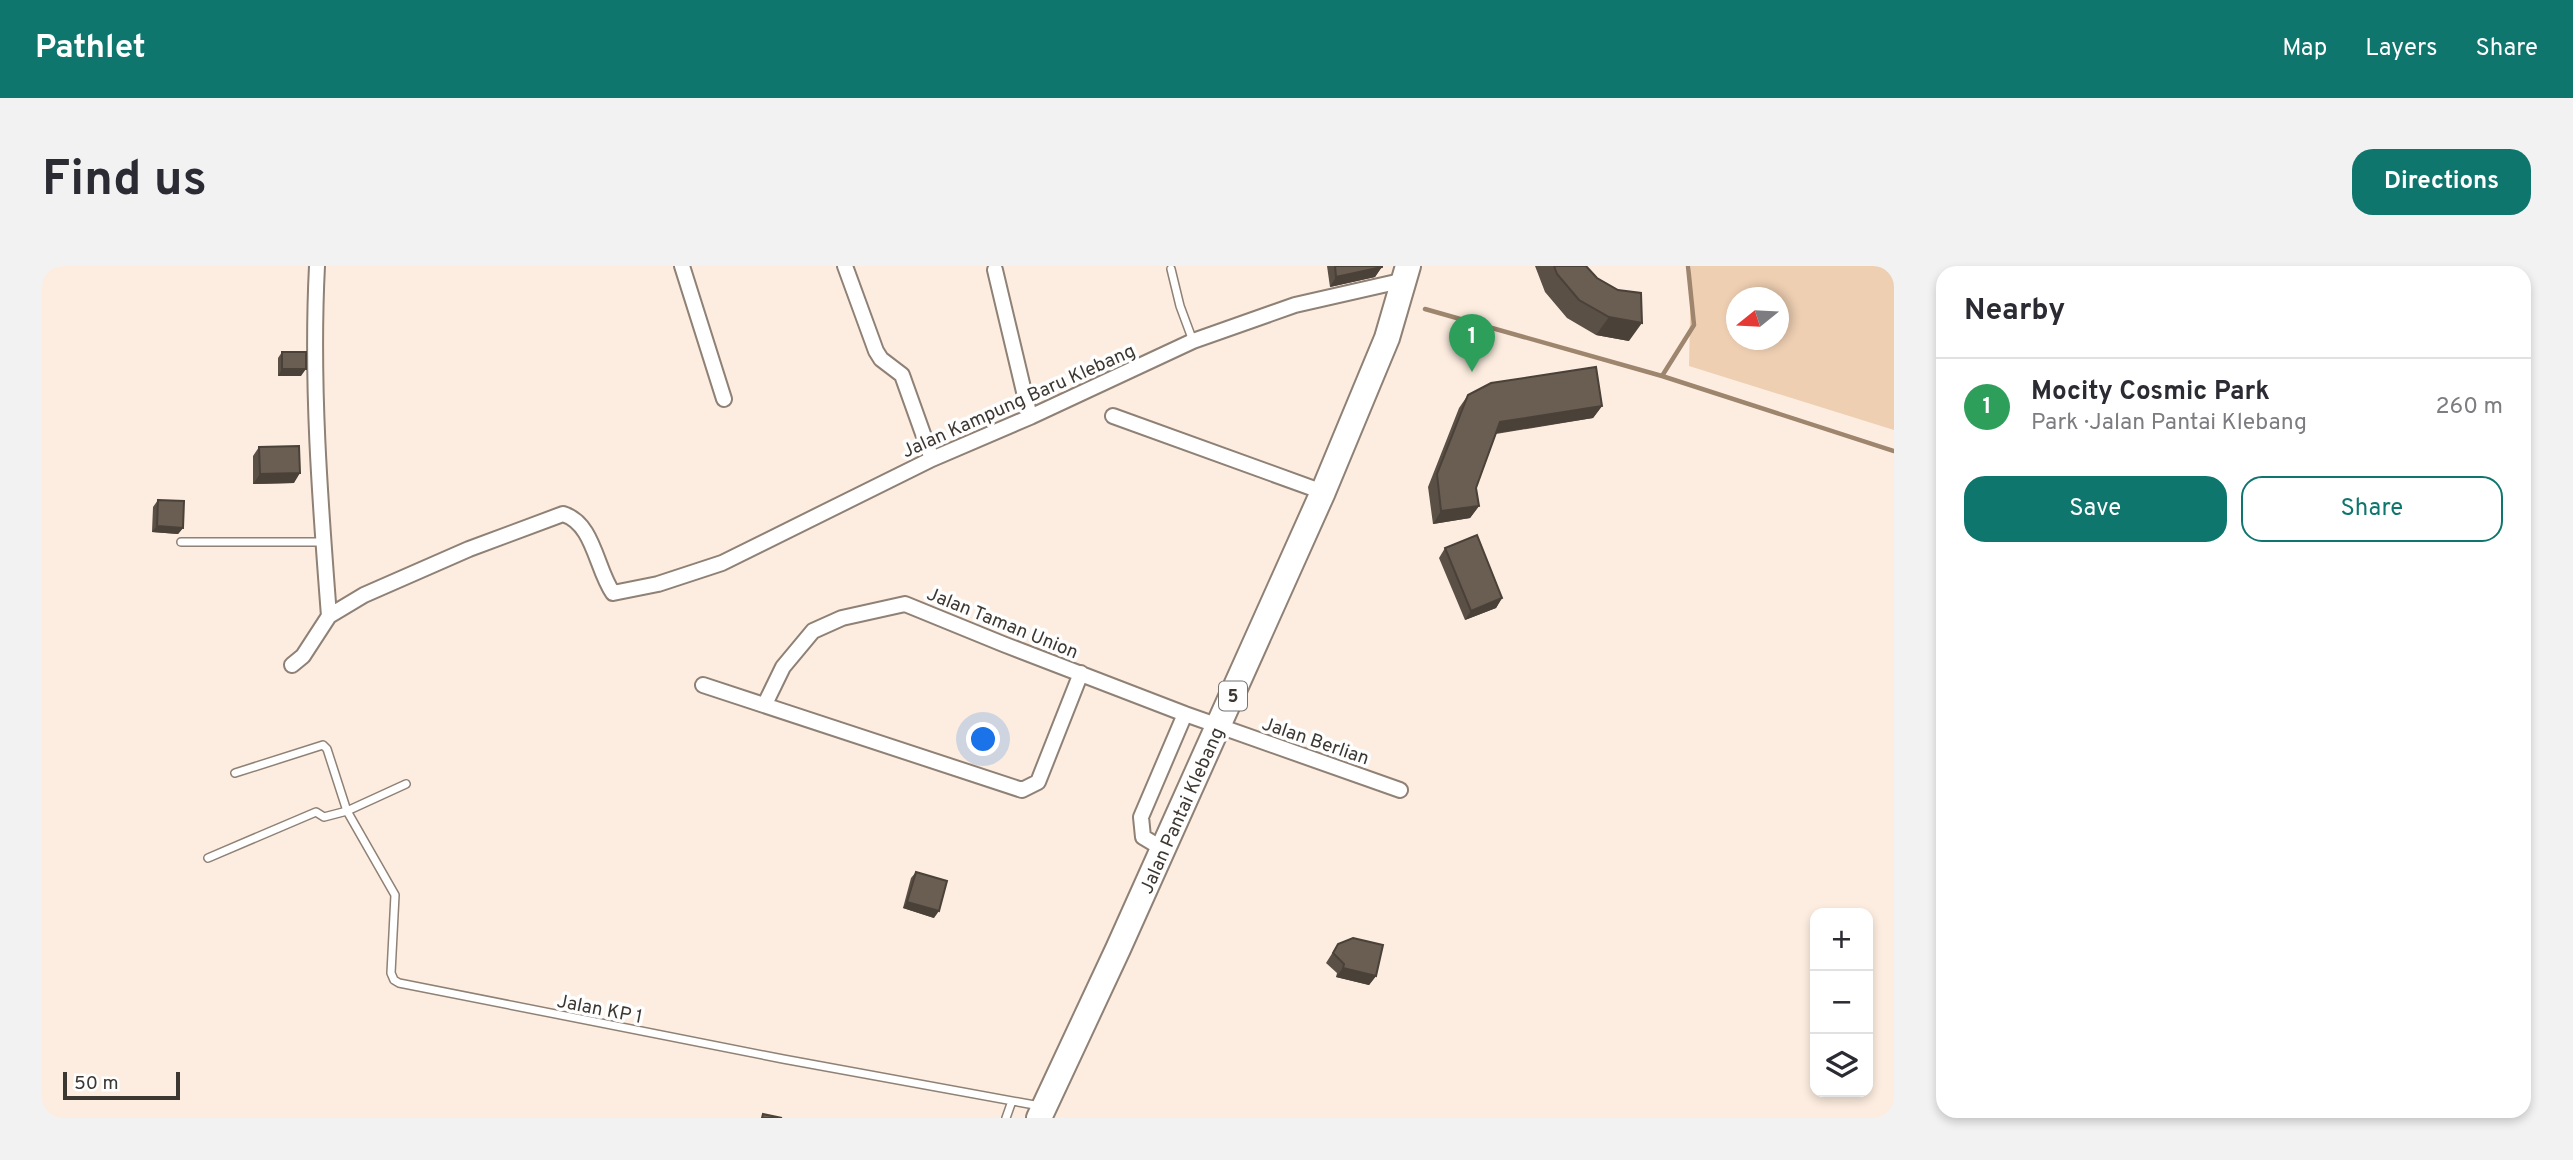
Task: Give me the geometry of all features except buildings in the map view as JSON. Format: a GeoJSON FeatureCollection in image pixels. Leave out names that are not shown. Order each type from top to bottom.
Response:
{"type":"FeatureCollection","features":[{"type":"Feature","properties":{"kind":"highway","name":"Jalan Pantai Klebang"},"geometry":{"type":"LineString","coordinates":[[1042,1112],[1323,492],[1387,338],[1406,273]]}},
{"type":"Feature","properties":{"kind":"street"},"geometry":{"type":"LineString","coordinates":[[292,665],[303,656],[329,616],[315,439],[314,322],[317,266]]}},
{"type":"Feature","properties":{"kind":"street"},"geometry":{"type":"LineString","coordinates":[[682,266],[724,399]]}},
{"type":"Feature","properties":{"kind":"street"},"geometry":{"type":"LineString","coordinates":[[845,266],[876,351],[881,359],[902,375],[932,459]]}},
{"type":"Feature","properties":{"kind":"street"},"geometry":{"type":"LineString","coordinates":[[995,270],[1030,416]]}},
{"type":"Feature","properties":{"kind":"street","name":"Jalan Kampung Baru Klebang"},"geometry":{"type":"LineString","coordinates":[[329,616],[364,595],[469,549],[563,513],[573,517],[586,533],[605,582],[613,593],[658,584],[722,563],[932,459],[1193,341],[1295,305],[1406,273]]}},
{"type":"Feature","properties":{"kind":"street"},"geometry":{"type":"LineString","coordinates":[[1113,416],[1323,492]]}},
{"type":"Feature","properties":{"kind":"street","name":"Jalan Taman Union"},"geometry":{"type":"LineString","coordinates":[[765,704],[783,667],[813,631],[842,618],[905,604],[1219,726]]}},
{"type":"Feature","properties":{"kind":"street"},"geometry":{"type":"LineString","coordinates":[[704,685],[1023,790],[1038,782],[1081,673]]}},
{"type":"Feature","properties":{"kind":"street"},"geometry":{"type":"LineString","coordinates":[[1163,849],[1143,836],[1141,817],[1185,714]]}},
{"type":"Feature","properties":{"kind":"street","name":"Jalan Berlian"},"geometry":{"type":"LineString","coordinates":[[1219,726],[1400,790]]}},
{"type":"Feature","properties":{"kind":"lane"},"geometry":{"type":"LineString","coordinates":[[1171,269],[1180,306],[1193,341]]}},
{"type":"Feature","properties":{"kind":"lane"},"geometry":{"type":"LineString","coordinates":[[181,542],[323,542]]}},
{"type":"Feature","properties":{"kind":"lane","name":"Jalan KP 1"},"geometry":{"type":"LineString","coordinates":[[235,773],[323,745],[327,749],[347,811],[395,895],[391,973],[399,983],[1012,1101],[1042,1112]]}},
{"type":"Feature","properties":{"kind":"lane"},"geometry":{"type":"LineString","coordinates":[[208,858],[316,811],[324,817],[347,811],[406,784]]}},
{"type":"Feature","properties":{"kind":"lane"},"geometry":{"type":"LineString","coordinates":[[1006,1118],[1012,1101]]}},
{"type":"Feature","properties":{"kind":"shaded area"},"geometry":{"type":"Polygon","coordinates":[[[1691,266],[1894,266],[1894,430],[1689,366],[1691,266]]]}},
{"type":"Feature","properties":{"kind":"waterway"},"geometry":{"type":"LineString","coordinates":[[1662,376],[1694,325],[1688,266]]}},
{"type":"Feature","properties":{"kind":"waterway"},"geometry":{"type":"LineString","coordinates":[[1425,309],[1662,376],[1894,451]]}},
{"type":"Feature","properties":{"kind":"place","name":"Mocity Cosmic Park"},"geometry":{"type":"Point","coordinates":[1472,372]}}]}
